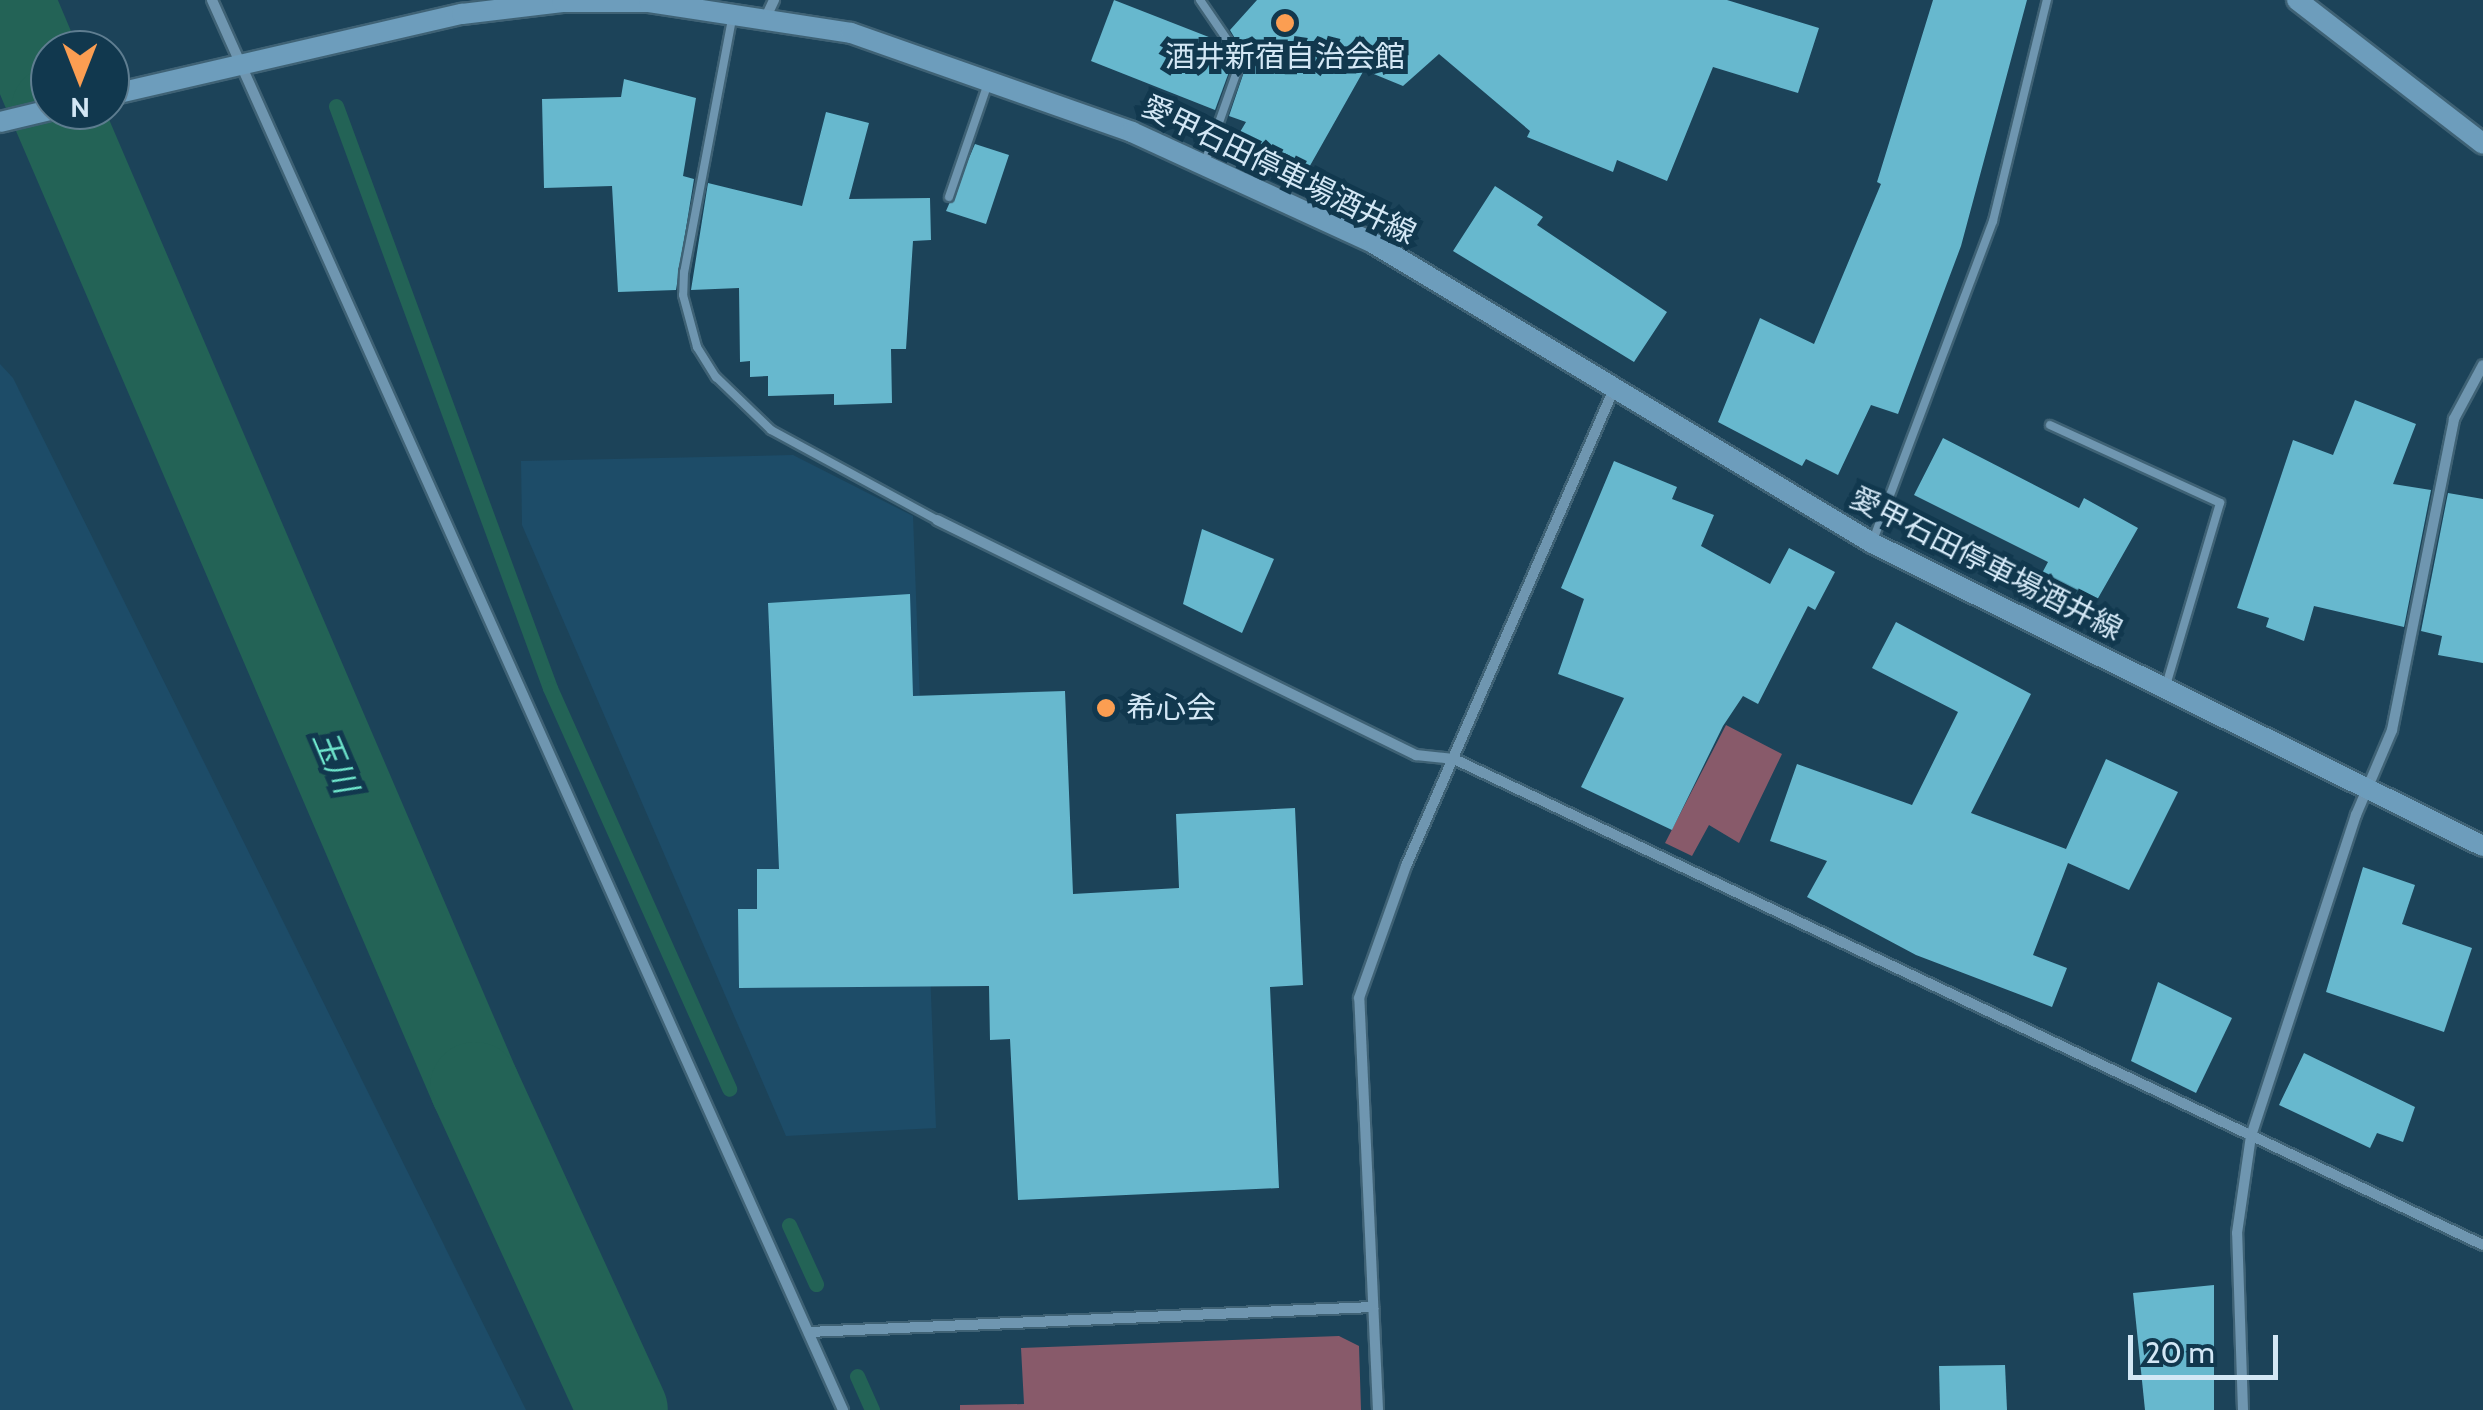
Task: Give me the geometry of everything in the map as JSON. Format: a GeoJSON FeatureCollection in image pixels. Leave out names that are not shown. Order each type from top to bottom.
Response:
{"type":"FeatureCollection","features":[{"type":"Feature","properties":{"kind":"main road"},"geometry":{"type":"LineString","coordinates":[[2297,0],[2483,144]]}},
{"type":"Feature","properties":{"kind":"main road","name":"愛甲石田停車場酒井線"},"geometry":{"type":"LineString","coordinates":[[130,90],[462,7],[562,2],[733,11],[771,8],[852,32],[1205,162],[1373,243],[1872,543],[2483,846]]}},
{"type":"Feature","properties":{"kind":"main road"},"geometry":{"type":"LineString","coordinates":[[0,122],[30,115]]}},
{"type":"Feature","properties":{"kind":"street"},"geometry":{"type":"LineString","coordinates":[[212,0],[843,1410]]}},
{"type":"Feature","properties":{"kind":"street"},"geometry":{"type":"LineString","coordinates":[[2244,1410],[2237,1233],[2252,1136],[2366,790],[2392,730],[2454,419],[2483,365]]}},
{"type":"Feature","properties":{"kind":"street"},"geometry":{"type":"LineString","coordinates":[[1378,1410],[1358,998],[1406,866],[1613,390]]}},
{"type":"Feature","properties":{"kind":"street"},"geometry":{"type":"LineString","coordinates":[[937,520],[1416,755],[1454,758],[2483,1246]]}},
{"type":"Feature","properties":{"kind":"street"},"geometry":{"type":"LineString","coordinates":[[808,1332],[1373,1307]]}},
{"type":"Feature","properties":{"kind":"lane"},"geometry":{"type":"LineString","coordinates":[[1200,0],[1241,60],[1205,162]]}},
{"type":"Feature","properties":{"kind":"lane"},"geometry":{"type":"LineString","coordinates":[[1872,543],[1993,221],[2047,0]]}},
{"type":"Feature","properties":{"kind":"lane"},"geometry":{"type":"LineString","coordinates":[[733,11],[684,272],[683,295],[698,347],[716,377],[771,430],[937,520]]}},
{"type":"Feature","properties":{"kind":"lane"},"geometry":{"type":"LineString","coordinates":[[949,196],[988,81]]}},
{"type":"Feature","properties":{"kind":"lane"},"geometry":{"type":"LineString","coordinates":[[2050,425],[2220,503],[2165,690]]}},
{"type":"Feature","properties":{"kind":"shaded area"},"geometry":{"type":"Polygon","coordinates":[[[0,364],[13,378],[526,1410],[0,1410],[0,364]]]}},
{"type":"Feature","properties":{"kind":"shaded area"},"geometry":{"type":"Polygon","coordinates":[[[793,455],[913,516],[936,1128],[786,1136],[522,525],[521,461],[793,455]]]}},
{"type":"Feature","properties":{"kind":"shaded area"},"geometry":{"type":"Polygon","coordinates":[[[1726,725],[1782,754],[1739,843],[1709,825],[1692,856],[1665,843],[1726,725]]]}},
{"type":"Feature","properties":{"kind":"shaded area"},"geometry":{"type":"Polygon","coordinates":[[[1339,1336],[1359,1346],[1361,1410],[960,1410],[960,1405],[1024,1404],[1021,1348],[1339,1336]]]}},
{"type":"Feature","properties":{"kind":"building"},"geometry":{"type":"Polygon","coordinates":[[[1114,0],[1219,41],[1233,61],[1215,110],[1091,61],[1114,0]]]}},
{"type":"Feature","properties":{"kind":"building"},"geometry":{"type":"Polygon","coordinates":[[[1257,0],[1727,0],[1819,28],[1798,93],[1713,67],[1667,181],[1617,160],[1613,172],[1527,137],[1530,131],[1439,54],[1403,86],[1364,70],[1307,171],[1240,132],[1246,122],[1229,116],[1248,60],[1230,30],[1257,0]]]}},
{"type":"Feature","properties":{"kind":"building"},"geometry":{"type":"Polygon","coordinates":[[[1933,0],[2027,0],[1961,246],[1898,414],[1871,405],[1838,475],[1806,459],[1802,466],[1718,422],[1760,318],[1814,344],[1881,184],[1877,182],[1933,0]]]}},
{"type":"Feature","properties":{"kind":"building"},"geometry":{"type":"Polygon","coordinates":[[[624,79],[696,98],[683,176],[694,179],[676,290],[618,292],[612,186],[544,188],[542,99],[621,97],[624,79]]]}},
{"type":"Feature","properties":{"kind":"building"},"geometry":{"type":"Polygon","coordinates":[[[826,112],[869,123],[849,199],[930,198],[931,240],[913,241],[906,349],[891,349],[892,403],[834,405],[834,394],[768,396],[768,376],[750,377],[750,361],[740,362],[739,288],[691,290],[708,183],[802,206],[826,112]]]}},
{"type":"Feature","properties":{"kind":"building"},"geometry":{"type":"Polygon","coordinates":[[[975,144],[1009,155],[986,224],[946,211],[975,144]]]}},
{"type":"Feature","properties":{"kind":"building"},"geometry":{"type":"Polygon","coordinates":[[[1495,186],[1543,217],[1537,225],[1667,312],[1634,362],[1453,251],[1495,186]]]}},
{"type":"Feature","properties":{"kind":"building"},"geometry":{"type":"Polygon","coordinates":[[[2355,400],[2416,424],[2393,484],[2431,490],[2404,627],[2314,606],[2304,641],[2266,627],[2269,618],[2237,608],[2293,440],[2333,455],[2355,400]]]}},
{"type":"Feature","properties":{"kind":"building"},"geometry":{"type":"Polygon","coordinates":[[[1943,438],[2079,508],[2084,498],[2138,528],[2093,607],[2040,577],[2048,562],[1914,495],[1943,438]]]}},
{"type":"Feature","properties":{"kind":"building"},"geometry":{"type":"Polygon","coordinates":[[[1614,461],[1677,487],[1672,499],[1714,515],[1701,546],[1770,584],[1789,548],[1835,572],[1815,610],[1808,606],[1758,704],[1743,696],[1723,726],[1672,830],[1581,787],[1624,698],[1558,674],[1584,599],[1561,588],[1614,461]]]}},
{"type":"Feature","properties":{"kind":"building"},"geometry":{"type":"Polygon","coordinates":[[[2448,493],[2483,499],[2483,663],[2438,655],[2442,636],[2421,631],[2448,493]]]}},
{"type":"Feature","properties":{"kind":"building"},"geometry":{"type":"Polygon","coordinates":[[[1202,529],[1274,559],[1242,633],[1183,604],[1202,529]]]}},
{"type":"Feature","properties":{"kind":"building"},"geometry":{"type":"Polygon","coordinates":[[[910,594],[913,696],[1065,691],[1073,894],[1179,888],[1176,814],[1295,808],[1303,985],[1270,987],[1279,1188],[1018,1200],[1010,1039],[990,1040],[989,986],[739,988],[738,909],[757,909],[757,869],[779,869],[768,603],[910,594]]]}},
{"type":"Feature","properties":{"kind":"building"},"geometry":{"type":"Polygon","coordinates":[[[1896,622],[2031,694],[1971,813],[2066,849],[2106,759],[2178,792],[2129,890],[2068,863],[2033,955],[2067,968],[2052,1007],[1916,955],[1807,897],[1827,861],[1770,841],[1797,764],[1912,805],[1958,712],[1872,668],[1896,622]]]}},
{"type":"Feature","properties":{"kind":"building"},"geometry":{"type":"Polygon","coordinates":[[[2363,867],[2415,885],[2402,924],[2472,948],[2444,1032],[2326,992],[2363,867]]]}},
{"type":"Feature","properties":{"kind":"building"},"geometry":{"type":"Polygon","coordinates":[[[2158,982],[2232,1018],[2196,1093],[2131,1061],[2158,982]]]}},
{"type":"Feature","properties":{"kind":"building"},"geometry":{"type":"Polygon","coordinates":[[[2304,1053],[2415,1107],[2403,1142],[2377,1133],[2370,1148],[2279,1105],[2304,1053]]]}},
{"type":"Feature","properties":{"kind":"building"},"geometry":{"type":"Polygon","coordinates":[[[2214,1285],[2214,1410],[2145,1410],[2133,1293],[2214,1285]]]}},
{"type":"Feature","properties":{"kind":"building"},"geometry":{"type":"Polygon","coordinates":[[[2005,1365],[2007,1410],[1940,1410],[1939,1366],[2005,1365]]]}},
{"type":"Feature","properties":{"kind":"waterway","name":"玉川"},"geometry":{"type":"LineString","coordinates":[[9,0],[30,50]]}},
{"type":"Feature","properties":{"kind":"waterway"},"geometry":{"type":"LineString","coordinates":[[336,106],[550,688],[729,1089]]}},
{"type":"Feature","properties":{"kind":"waterway","name":"玉川"},"geometry":{"type":"LineString","coordinates":[[65,130],[475,1087],[623,1410]]}},
{"type":"Feature","properties":{"kind":"waterway"},"geometry":{"type":"LineString","coordinates":[[789,1225],[816,1284]]}},
{"type":"Feature","properties":{"kind":"waterway"},"geometry":{"type":"LineString","coordinates":[[857,1376],[872,1410]]}},
{"type":"Feature","properties":{"kind":"place","name":"酒井新宿自治会館"},"geometry":{"type":"Point","coordinates":[1285,23]}},
{"type":"Feature","properties":{"kind":"place","name":"希心会"},"geometry":{"type":"Point","coordinates":[1106,708]}}]}
